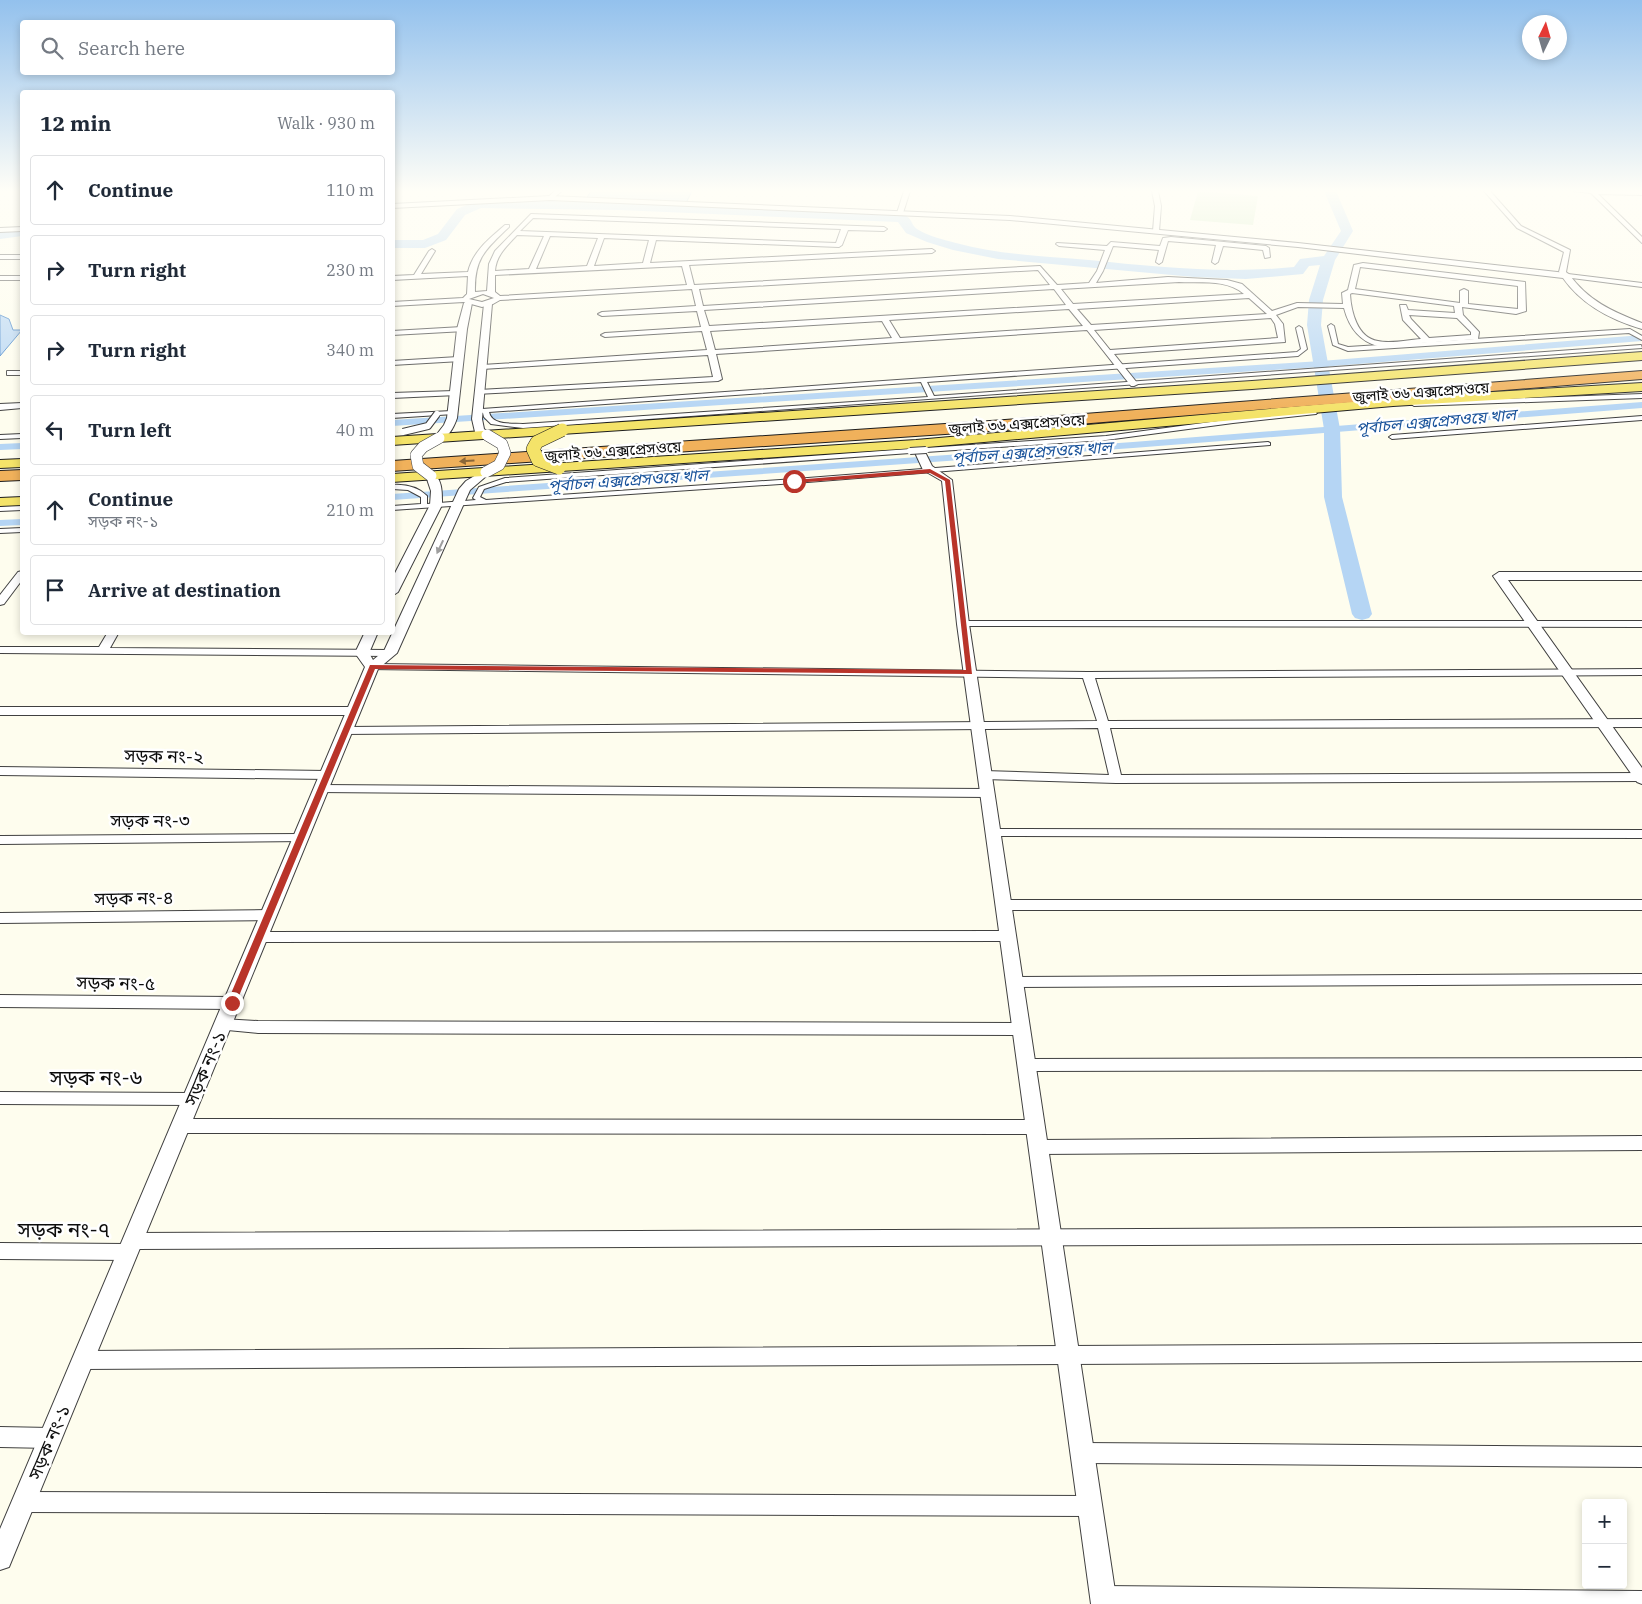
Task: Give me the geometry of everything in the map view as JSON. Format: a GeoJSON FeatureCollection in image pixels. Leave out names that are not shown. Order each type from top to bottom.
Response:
{"type":"FeatureCollection","features":[{"type":"Feature","properties":{"kind":"highway","name":"জুলাই ৩৬ এক্সপ্রেসওয়ে"},"geometry":{"type":"LineString","coordinates":[[395,466],[1277,406],[1642,366]]}},
{"type":"Feature","properties":{"kind":"highway","name":"জুলাই ৩৬ এক্সপ্রেসওয়ে"},"geometry":{"type":"LineString","coordinates":[[1383,393],[1642,375]]}},
{"type":"Feature","properties":{"kind":"highway","name":"জুলাই ৩৬ এক্সপ্রেসওয়ে"},"geometry":{"type":"LineString","coordinates":[[395,453],[837,426],[1277,406]]}},
{"type":"Feature","properties":{"kind":"highway"},"geometry":{"type":"LineString","coordinates":[[0,476],[20,475]]}},
{"type":"Feature","properties":{"kind":"highway"},"geometry":{"type":"LineString","coordinates":[[0,490],[20,489]]}},
{"type":"Feature","properties":{"kind":"main road"},"geometry":{"type":"LineString","coordinates":[[1383,393],[1541,364],[1642,356]]}},
{"type":"Feature","properties":{"kind":"main road"},"geometry":{"type":"LineString","coordinates":[[1626,357],[1642,360]]}},
{"type":"Feature","properties":{"kind":"main road"},"geometry":{"type":"LineString","coordinates":[[395,441],[1252,385],[1383,393],[1584,391],[1642,387]]}},
{"type":"Feature","properties":{"kind":"main road"},"geometry":{"type":"LineString","coordinates":[[397,482],[432,476],[491,477],[559,468],[677,460],[918,449],[1098,429],[1277,406]]}},
{"type":"Feature","properties":{"kind":"main road"},"geometry":{"type":"LineString","coordinates":[[559,468],[538,460],[533,449],[537,442],[562,430]]}},
{"type":"Feature","properties":{"kind":"main road"},"geometry":{"type":"LineString","coordinates":[[0,464],[20,463]]}},
{"type":"Feature","properties":{"kind":"main road"},"geometry":{"type":"LineString","coordinates":[[0,502],[20,501]]}},
{"type":"Feature","properties":{"kind":"street"},"geometry":{"type":"LineString","coordinates":[[417,276],[423,266]]}},
{"type":"Feature","properties":{"kind":"street"},"geometry":{"type":"LineString","coordinates":[[395,585],[437,490],[432,476],[420,469],[416,462],[416,455],[424,447],[439,438],[449,426],[472,266]]}},
{"type":"Feature","properties":{"kind":"street"},"geometry":{"type":"LineString","coordinates":[[491,293],[491,273],[493,266]]}},
{"type":"Feature","properties":{"kind":"street"},"geometry":{"type":"LineString","coordinates":[[532,271],[534,266]]}},
{"type":"Feature","properties":{"kind":"street"},"geometry":{"type":"LineString","coordinates":[[491,273],[630,266]]}},
{"type":"Feature","properties":{"kind":"street"},"geometry":{"type":"LineString","coordinates":[[479,392],[718,379],[687,266]]}},
{"type":"Feature","properties":{"kind":"street"},"geometry":{"type":"LineString","coordinates":[[1091,286],[1102,266]]}},
{"type":"Feature","properties":{"kind":"street"},"geometry":{"type":"LineString","coordinates":[[1351,291],[1357,266]]}},
{"type":"Feature","properties":{"kind":"street"},"geometry":{"type":"LineString","coordinates":[[1378,266],[1522,284],[1522,311],[1461,305],[1399,298],[1351,291],[1346,293],[1346,306],[1350,320],[1370,342],[1378,344],[1475,337],[1475,332],[1459,316],[1457,310],[1461,305],[1464,291]]}},
{"type":"Feature","properties":{"kind":"street"},"geometry":{"type":"LineString","coordinates":[[1480,266],[1642,285]]}},
{"type":"Feature","properties":{"kind":"street"},"geometry":{"type":"LineString","coordinates":[[1566,276],[1570,274],[1572,266]]}},
{"type":"Feature","properties":{"kind":"street"},"geometry":{"type":"LineString","coordinates":[[881,277],[1040,268],[1134,384]]}},
{"type":"Feature","properties":{"kind":"street"},"geometry":{"type":"LineString","coordinates":[[875,269],[881,277]]}},
{"type":"Feature","properties":{"kind":"street"},"geometry":{"type":"LineString","coordinates":[[395,278],[470,274]]}},
{"type":"Feature","properties":{"kind":"street"},"geometry":{"type":"LineString","coordinates":[[1566,276],[1574,289],[1583,298],[1631,327],[1642,338]]}},
{"type":"Feature","properties":{"kind":"street"},"geometry":{"type":"LineString","coordinates":[[860,309],[881,277]]}},
{"type":"Feature","properties":{"kind":"street"},"geometry":{"type":"LineString","coordinates":[[0,278],[20,278]]}},
{"type":"Feature","properties":{"kind":"street"},"geometry":{"type":"LineString","coordinates":[[884,318],[911,306],[1056,287],[1194,279],[1235,284],[1272,315],[1279,324],[1282,340],[1108,352]]}},
{"type":"Feature","properties":{"kind":"street"},"geometry":{"type":"LineString","coordinates":[[1056,287],[1177,280]]}},
{"type":"Feature","properties":{"kind":"street"},"geometry":{"type":"LineString","coordinates":[[468,299],[488,304],[498,298],[693,287],[873,288],[911,306],[1071,307],[1250,296]]}},
{"type":"Feature","properties":{"kind":"street"},"geometry":{"type":"LineString","coordinates":[[1409,299],[1410,288]]}},
{"type":"Feature","properties":{"kind":"street"},"geometry":{"type":"LineString","coordinates":[[395,304],[468,299],[491,293],[497,295],[498,298]]}},
{"type":"Feature","properties":{"kind":"street"},"geometry":{"type":"LineString","coordinates":[[1399,298],[1403,300],[1404,312],[1408,320],[1428,340]]}},
{"type":"Feature","properties":{"kind":"street"},"geometry":{"type":"LineString","coordinates":[[486,502],[476,498],[477,494],[491,477],[505,453],[502,444],[479,430],[482,411],[479,392],[488,304]]}},
{"type":"Feature","properties":{"kind":"street"},"geometry":{"type":"LineString","coordinates":[[482,367],[1089,329],[1272,315],[1288,307],[1306,305],[1346,306]]}},
{"type":"Feature","properties":{"kind":"street"},"geometry":{"type":"LineString","coordinates":[[602,314],[700,309],[860,309],[884,318],[898,341]]}},
{"type":"Feature","properties":{"kind":"street"},"geometry":{"type":"LineString","coordinates":[[605,335],[705,329],[860,309]]}},
{"type":"Feature","properties":{"kind":"street"},"geometry":{"type":"LineString","coordinates":[[1404,312],[1459,316]]}},
{"type":"Feature","properties":{"kind":"street"},"geometry":{"type":"LineString","coordinates":[[1330,326],[1336,345],[1358,350],[1631,327],[1642,328]]}},
{"type":"Feature","properties":{"kind":"street"},"geometry":{"type":"LineString","coordinates":[[482,411],[1298,354],[1304,349],[1299,328]]}},
{"type":"Feature","properties":{"kind":"street"},"geometry":{"type":"LineString","coordinates":[[395,333],[462,329]]}},
{"type":"Feature","properties":{"kind":"street"},"geometry":{"type":"LineString","coordinates":[[1350,369],[1642,346]]}},
{"type":"Feature","properties":{"kind":"street"},"geometry":{"type":"LineString","coordinates":[[482,411],[493,423],[523,426],[1134,384],[1642,346]]}},
{"type":"Feature","properties":{"kind":"street"},"geometry":{"type":"LineString","coordinates":[[395,363],[458,359]]}},
{"type":"Feature","properties":{"kind":"street"},"geometry":{"type":"LineString","coordinates":[[10,373],[20,372]]}},
{"type":"Feature","properties":{"kind":"street"},"geometry":{"type":"LineString","coordinates":[[923,380],[932,398]]}},
{"type":"Feature","properties":{"kind":"street"},"geometry":{"type":"LineString","coordinates":[[395,396],[454,393]]}},
{"type":"Feature","properties":{"kind":"street"},"geometry":{"type":"LineString","coordinates":[[1383,393],[1642,396]]}},
{"type":"Feature","properties":{"kind":"street"},"geometry":{"type":"LineString","coordinates":[[0,407],[20,406]]}},
{"type":"Feature","properties":{"kind":"street"},"geometry":{"type":"LineString","coordinates":[[395,416],[452,413]]}},
{"type":"Feature","properties":{"kind":"street"},"geometry":{"type":"LineString","coordinates":[[403,432],[419,430],[428,426],[437,414]]}},
{"type":"Feature","properties":{"kind":"street"},"geometry":{"type":"LineString","coordinates":[[1392,438],[1642,418]]}},
{"type":"Feature","properties":{"kind":"street"},"geometry":{"type":"LineString","coordinates":[[0,438],[20,436]]}},
{"type":"Feature","properties":{"kind":"street"},"geometry":{"type":"LineString","coordinates":[[395,508],[1268,444]]}},
{"type":"Feature","properties":{"kind":"street"},"geometry":{"type":"LineString","coordinates":[[372,667],[390,653],[465,489],[470,483],[491,477],[918,449],[929,470],[948,480],[962,624],[1103,1600],[1642,1601]]}},
{"type":"Feature","properties":{"kind":"street"},"geometry":{"type":"LineString","coordinates":[[397,482],[418,491],[424,496],[430,506]]}},
{"type":"Feature","properties":{"kind":"street"},"geometry":{"type":"LineString","coordinates":[[0,509],[20,508]]}},
{"type":"Feature","properties":{"kind":"street"},"geometry":{"type":"LineString","coordinates":[[0,531],[20,530]]}},
{"type":"Feature","properties":{"kind":"street"},"geometry":{"type":"LineString","coordinates":[[1642,576],[1499,576],[1642,778]]}},
{"type":"Feature","properties":{"kind":"street"},"geometry":{"type":"LineString","coordinates":[[0,602],[20,577]]}},
{"type":"Feature","properties":{"kind":"street"},"geometry":{"type":"LineString","coordinates":[[962,624],[1642,624]]}},
{"type":"Feature","properties":{"kind":"street"},"geometry":{"type":"LineString","coordinates":[[102,651],[112,635]]}},
{"type":"Feature","properties":{"kind":"street"},"geometry":{"type":"LineString","coordinates":[[362,653],[371,635]]}},
{"type":"Feature","properties":{"kind":"street"},"geometry":{"type":"LineString","coordinates":[[0,650],[390,653]]}},
{"type":"Feature","properties":{"kind":"street"},"geometry":{"type":"LineString","coordinates":[[362,653],[372,667]]}},
{"type":"Feature","properties":{"kind":"street"},"geometry":{"type":"LineString","coordinates":[[372,667],[969,672],[1088,675],[1642,672]]}},
{"type":"Feature","properties":{"kind":"street","name":"সড়ক নং-১"},"geometry":{"type":"LineString","coordinates":[[0,1558],[372,667]]}},
{"type":"Feature","properties":{"kind":"street"},"geometry":{"type":"LineString","coordinates":[[1088,675],[1116,779]]}},
{"type":"Feature","properties":{"kind":"street"},"geometry":{"type":"LineString","coordinates":[[0,711],[354,711]]}},
{"type":"Feature","properties":{"kind":"street"},"geometry":{"type":"LineString","coordinates":[[346,731],[977,725],[1642,722]]}},
{"type":"Feature","properties":{"kind":"street","name":"সড়ক নং-২"},"geometry":{"type":"LineString","coordinates":[[0,771],[324,782],[987,793]]}},
{"type":"Feature","properties":{"kind":"street"},"geometry":{"type":"LineString","coordinates":[[984,775],[1116,779],[1642,778]]}},
{"type":"Feature","properties":{"kind":"street"},"geometry":{"type":"LineString","coordinates":[[993,833],[1642,834]]}},
{"type":"Feature","properties":{"kind":"street","name":"সড়ক নং-৩"},"geometry":{"type":"LineString","coordinates":[[0,840],[301,838]]}},
{"type":"Feature","properties":{"kind":"street"},"geometry":{"type":"LineString","coordinates":[[1003,905],[1642,905]]}},
{"type":"Feature","properties":{"kind":"street","name":"সড়ক নং-৪"},"geometry":{"type":"LineString","coordinates":[[0,918],[268,915]]}},
{"type":"Feature","properties":{"kind":"street"},"geometry":{"type":"LineString","coordinates":[[260,937],[1008,936]]}},
{"type":"Feature","properties":{"kind":"street"},"geometry":{"type":"LineString","coordinates":[[1014,982],[1642,979]]}},
{"type":"Feature","properties":{"kind":"street","name":"সড়ক নং-৫"},"geometry":{"type":"LineString","coordinates":[[0,1001],[232,1003]]}},
{"type":"Feature","properties":{"kind":"street"},"geometry":{"type":"LineString","coordinates":[[222,1025],[258,1027],[1021,1029]]}},
{"type":"Feature","properties":{"kind":"street"},"geometry":{"type":"LineString","coordinates":[[1026,1066],[1642,1064]]}},
{"type":"Feature","properties":{"kind":"street","name":"সড়ক নং-৬"},"geometry":{"type":"LineString","coordinates":[[0,1098],[192,1099]]}},
{"type":"Feature","properties":{"kind":"street"},"geometry":{"type":"LineString","coordinates":[[180,1126],[1035,1127]]}},
{"type":"Feature","properties":{"kind":"street"},"geometry":{"type":"LineString","coordinates":[[1038,1147],[1642,1143]]}},
{"type":"Feature","properties":{"kind":"street","name":"সড়ক নং-৭"},"geometry":{"type":"LineString","coordinates":[[0,1251],[130,1247],[1051,1238],[1642,1235]]}},
{"type":"Feature","properties":{"kind":"street"},"geometry":{"type":"LineString","coordinates":[[82,1360],[1642,1352]]}},
{"type":"Feature","properties":{"kind":"street"},"geometry":{"type":"LineString","coordinates":[[0,1437],[50,1438]]}},
{"type":"Feature","properties":{"kind":"street"},"geometry":{"type":"LineString","coordinates":[[1082,1453],[1642,1457]]}},
{"type":"Feature","properties":{"kind":"street"},"geometry":{"type":"LineString","coordinates":[[23,1502],[1090,1506]]}},
{"type":"Feature","properties":{"kind":"water"},"geometry":{"type":"Polygon","coordinates":[[[0,315],[9,319],[13,330],[20,330],[20,332],[0,356],[0,315]]]}},
{"type":"Feature","properties":{"kind":"waterway"},"geometry":{"type":"LineString","coordinates":[[1107,266],[1220,275],[1272,274],[1298,271],[1302,266]]}},
{"type":"Feature","properties":{"kind":"waterway"},"geometry":{"type":"LineString","coordinates":[[1326,266],[1316,300],[1314,325],[1332,429],[1333,497],[1362,614]]}},
{"type":"Feature","properties":{"kind":"waterway","name":"পূর্বাচল এক্সপ্রেসওয়ে খাল"},"geometry":{"type":"LineString","coordinates":[[395,423],[1321,364],[1642,338]]}},
{"type":"Feature","properties":{"kind":"waterway","name":"পূর্বাচল এক্সপ্রেসওয়ে খাল"},"geometry":{"type":"LineString","coordinates":[[395,497],[1133,445],[1642,405]]}},
{"type":"Feature","properties":{"kind":"waterway","name":"পূর্বাচল এক্সপ্রেসওয়ে খাল"},"geometry":{"type":"LineString","coordinates":[[0,447],[20,446]]}},
{"type":"Feature","properties":{"kind":"waterway","name":"পূর্বাচল এক্সপ্রেসওয়ে খাল"},"geometry":{"type":"LineString","coordinates":[[0,523],[20,522]]}},
{"type":"Feature","properties":{"kind":"route"},"geometry":{"type":"LineString","coordinates":[[232,1003],[372,667],[969,672],[962,624],[948,480],[930,471],[794,481]]}}]}
